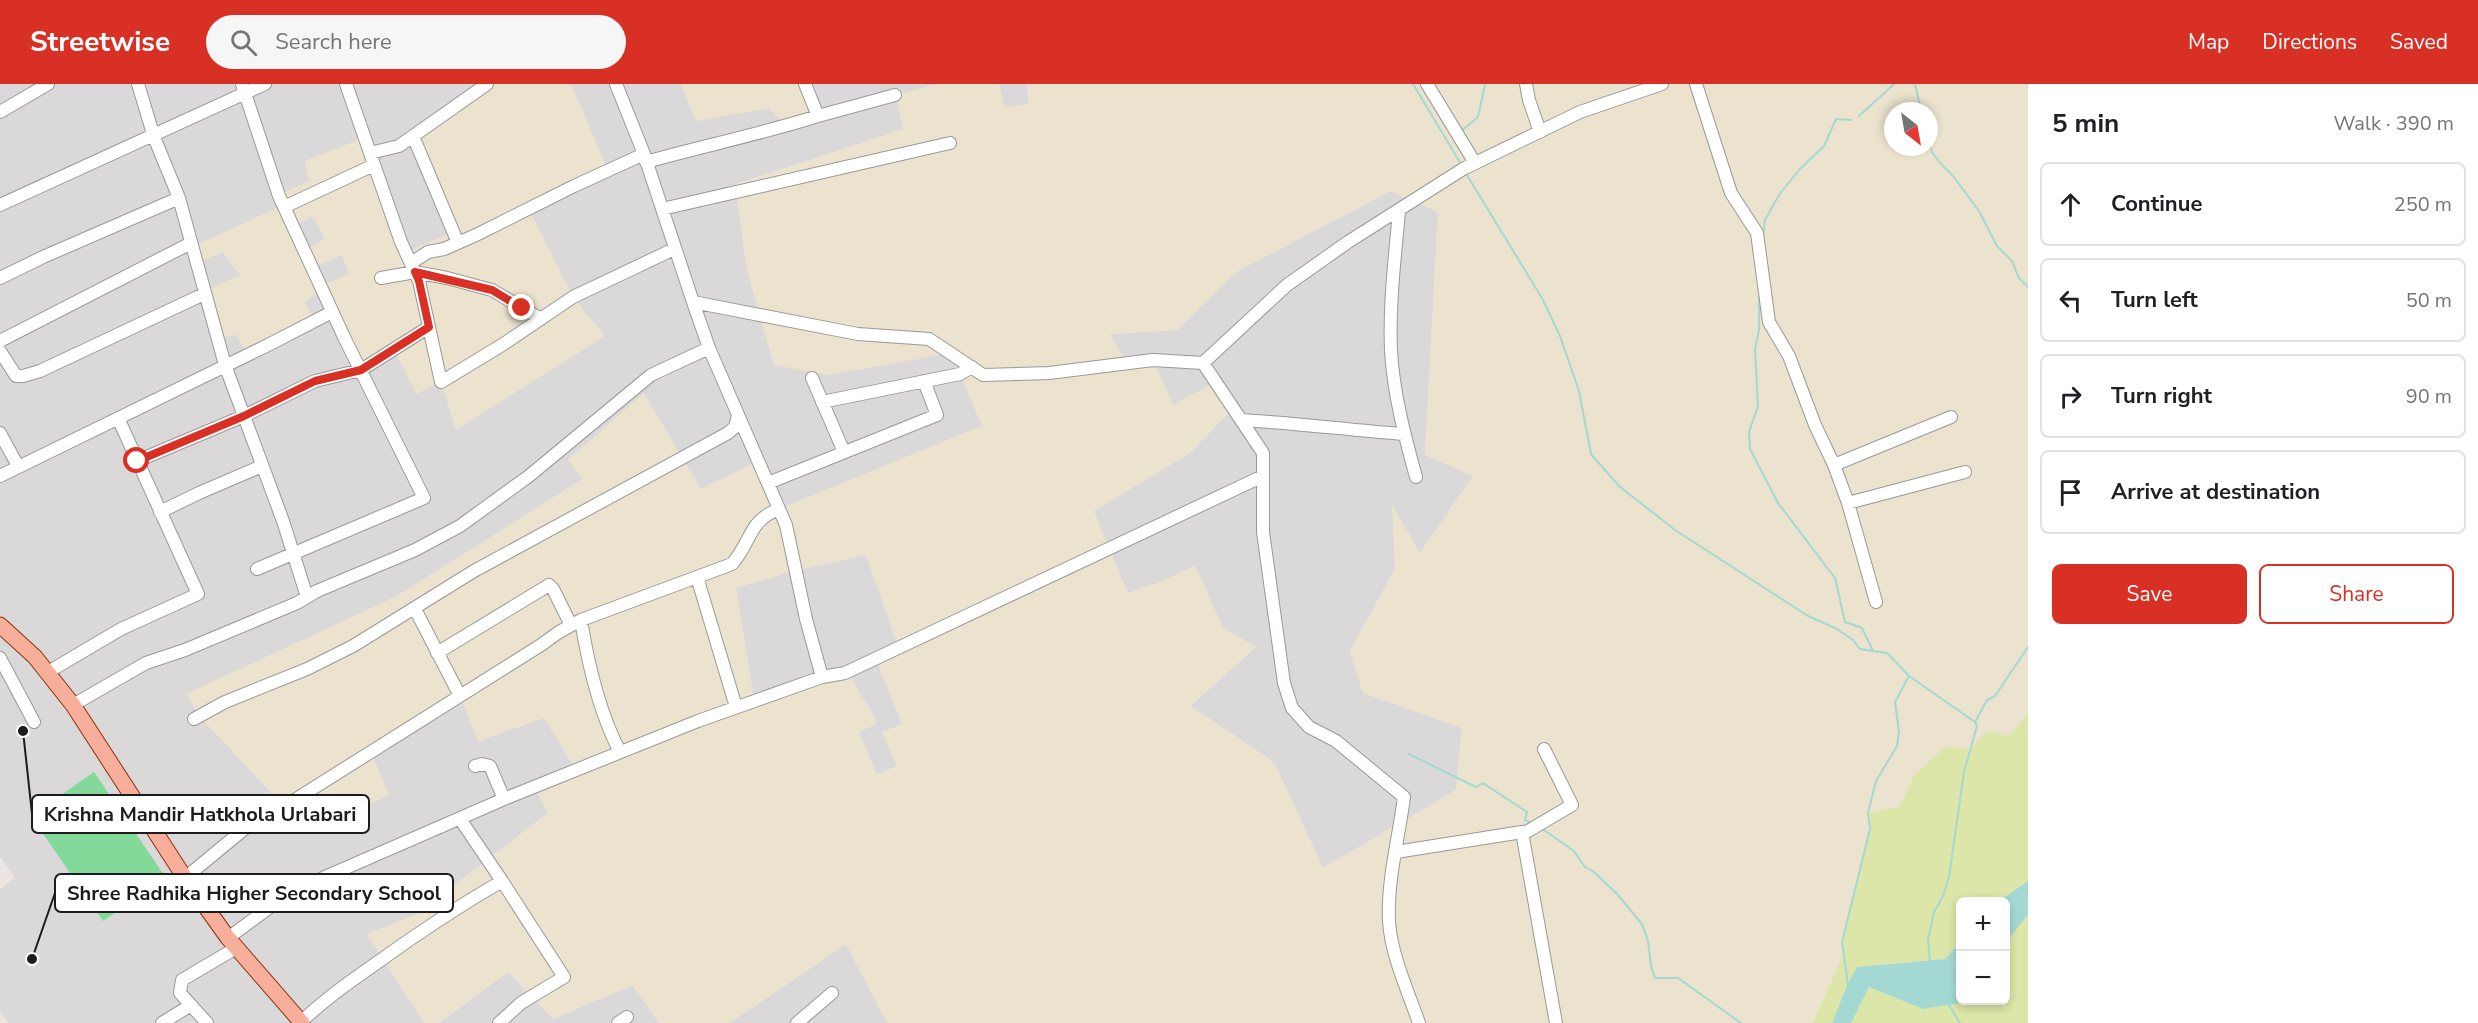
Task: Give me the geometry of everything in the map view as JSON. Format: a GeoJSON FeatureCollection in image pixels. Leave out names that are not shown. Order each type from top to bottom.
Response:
{"type":"FeatureCollection","features":[{"type":"Feature","properties":{"kind":"main road"},"geometry":{"type":"LineString","coordinates":[[0,625],[48,672],[74,705],[185,878],[232,943],[302,1023]]}},
{"type":"Feature","properties":{"kind":"street"},"geometry":{"type":"LineString","coordinates":[[0,112],[48,84]]}},
{"type":"Feature","properties":{"kind":"street"},"geometry":{"type":"LineString","coordinates":[[138,84],[154,137],[179,198],[225,365],[294,554],[307,597]]}},
{"type":"Feature","properties":{"kind":"street"},"geometry":{"type":"LineString","coordinates":[[0,206],[154,137],[244,89],[265,84]]}},
{"type":"Feature","properties":{"kind":"street"},"geometry":{"type":"LineString","coordinates":[[346,84],[401,242],[419,281],[441,382],[573,297],[674,249]]}},
{"type":"Feature","properties":{"kind":"street"},"geometry":{"type":"LineString","coordinates":[[370,153],[399,146],[487,84]]}},
{"type":"Feature","properties":{"kind":"street"},"geometry":{"type":"LineString","coordinates":[[616,84],[645,158],[709,348],[786,525],[806,619],[822,676]]}},
{"type":"Feature","properties":{"kind":"street"},"geometry":{"type":"LineString","coordinates":[[806,84],[818,116]]}},
{"type":"Feature","properties":{"kind":"street"},"geometry":{"type":"LineString","coordinates":[[1427,84],[1475,163]]}},
{"type":"Feature","properties":{"kind":"street"},"geometry":{"type":"LineString","coordinates":[[1526,84],[1540,132]]}},
{"type":"Feature","properties":{"kind":"street"},"geometry":{"type":"LineString","coordinates":[[693,302],[858,334],[929,339],[983,375],[1050,373],[1153,360],[1203,363],[1287,285],[1348,242],[1475,163],[1580,112],[1662,84]]}},
{"type":"Feature","properties":{"kind":"street"},"geometry":{"type":"LineString","coordinates":[[1696,84],[1731,193],[1757,233],[1769,322],[1789,356],[1815,424],[1834,465],[1848,503],[1876,602]]}},
{"type":"Feature","properties":{"kind":"street"},"geometry":{"type":"LineString","coordinates":[[244,89],[284,207],[332,312],[424,498],[257,569]]}},
{"type":"Feature","properties":{"kind":"street"},"geometry":{"type":"LineString","coordinates":[[381,278],[413,268],[428,252],[458,243],[645,158],[744,138],[895,95]]}},
{"type":"Feature","properties":{"kind":"street"},"geometry":{"type":"LineString","coordinates":[[413,136],[458,243]]}},
{"type":"Feature","properties":{"kind":"street"},"geometry":{"type":"LineString","coordinates":[[662,210],[950,143]]}},
{"type":"Feature","properties":{"kind":"street"},"geometry":{"type":"LineString","coordinates":[[284,207],[374,165]]}},
{"type":"Feature","properties":{"kind":"street"},"geometry":{"type":"LineString","coordinates":[[2,273],[179,198]]}},
{"type":"Feature","properties":{"kind":"street"},"geometry":{"type":"LineString","coordinates":[[1399,211],[1393,279],[1391,351],[1404,434],[1416,477]]}},
{"type":"Feature","properties":{"kind":"street"},"geometry":{"type":"LineString","coordinates":[[0,341],[191,243]]}},
{"type":"Feature","properties":{"kind":"street"},"geometry":{"type":"LineString","coordinates":[[413,268],[492,290],[541,319]]}},
{"type":"Feature","properties":{"kind":"street"},"geometry":{"type":"LineString","coordinates":[[0,351],[16,376],[29,375],[204,294]]}},
{"type":"Feature","properties":{"kind":"street"},"geometry":{"type":"LineString","coordinates":[[0,476],[332,312]]}},
{"type":"Feature","properties":{"kind":"street"},"geometry":{"type":"LineString","coordinates":[[137,461],[244,416],[315,381],[361,370],[429,327]]}},
{"type":"Feature","properties":{"kind":"street"},"geometry":{"type":"LineString","coordinates":[[74,705],[146,663],[204,642],[297,603],[415,550],[460,526],[529,476],[651,375],[709,348]]}},
{"type":"Feature","properties":{"kind":"street"},"geometry":{"type":"LineString","coordinates":[[1203,363],[1263,453],[1263,532],[1284,683],[1292,708],[1309,727],[1336,741],[1404,797],[1389,905],[1389,924],[1419,1023]]}},
{"type":"Feature","properties":{"kind":"street"},"geometry":{"type":"LineString","coordinates":[[822,402],[960,374],[972,368]]}},
{"type":"Feature","properties":{"kind":"street"},"geometry":{"type":"LineString","coordinates":[[812,378],[844,452]]}},
{"type":"Feature","properties":{"kind":"street"},"geometry":{"type":"LineString","coordinates":[[768,483],[937,415],[924,381]]}},
{"type":"Feature","properties":{"kind":"street"},"geometry":{"type":"LineString","coordinates":[[194,719],[225,702],[326,660],[415,609],[474,571],[728,433],[735,427],[738,415]]}},
{"type":"Feature","properties":{"kind":"street"},"geometry":{"type":"LineString","coordinates":[[1834,465],[1952,417]]}},
{"type":"Feature","properties":{"kind":"street"},"geometry":{"type":"LineString","coordinates":[[48,672],[121,629],[198,594],[118,418]]}},
{"type":"Feature","properties":{"kind":"street"},"geometry":{"type":"LineString","coordinates":[[1241,420],[1298,423],[1348,430],[1404,434]]}},
{"type":"Feature","properties":{"kind":"street"},"geometry":{"type":"LineString","coordinates":[[0,433],[18,466]]}},
{"type":"Feature","properties":{"kind":"street"},"geometry":{"type":"LineString","coordinates":[[160,512],[262,466]]}},
{"type":"Feature","properties":{"kind":"street"},"geometry":{"type":"LineString","coordinates":[[1848,503],[1965,472]]}},
{"type":"Feature","properties":{"kind":"street"},"geometry":{"type":"LineString","coordinates":[[207,1023],[180,993],[182,980],[232,943],[270,907],[325,877],[504,799],[620,752],[822,676],[845,673],[862,666],[1263,476]]}},
{"type":"Feature","properties":{"kind":"street"},"geometry":{"type":"LineString","coordinates":[[185,878],[260,816],[277,811],[576,622],[732,564],[742,552],[752,531],[763,516],[779,509]]}},
{"type":"Feature","properties":{"kind":"street"},"geometry":{"type":"LineString","coordinates":[[697,577],[736,707]]}},
{"type":"Feature","properties":{"kind":"street"},"geometry":{"type":"LineString","coordinates":[[437,653],[549,585],[576,622],[611,736],[620,752]]}},
{"type":"Feature","properties":{"kind":"street"},"geometry":{"type":"LineString","coordinates":[[415,609],[460,696]]}},
{"type":"Feature","properties":{"kind":"street"},"geometry":{"type":"LineString","coordinates":[[0,658],[34,722]]}},
{"type":"Feature","properties":{"kind":"street"},"geometry":{"type":"LineString","coordinates":[[1396,852],[1532,829],[1572,805],[1544,749]]}},
{"type":"Feature","properties":{"kind":"street"},"geometry":{"type":"LineString","coordinates":[[475,766],[482,764],[490,766],[504,799]]}},
{"type":"Feature","properties":{"kind":"street"},"geometry":{"type":"LineString","coordinates":[[460,819],[564,977],[521,1004],[499,1023]]}},
{"type":"Feature","properties":{"kind":"street"},"geometry":{"type":"LineString","coordinates":[[1532,829],[1556,1023]]}},
{"type":"Feature","properties":{"kind":"street"},"geometry":{"type":"LineString","coordinates":[[302,1023],[323,1002],[405,943],[502,881]]}},
{"type":"Feature","properties":{"kind":"street"},"geometry":{"type":"LineString","coordinates":[[797,1023],[832,993]]}},
{"type":"Feature","properties":{"kind":"street"},"geometry":{"type":"LineString","coordinates":[[162,1023],[191,1005]]}},
{"type":"Feature","properties":{"kind":"shaded area"},"geometry":{"type":"Polygon","coordinates":[[[0,84],[486,84],[453,232],[399,255],[371,173],[310,181],[299,223],[313,216],[325,238],[316,266],[341,254],[350,274],[323,285],[394,349],[573,297],[527,205],[575,93],[569,84],[681,84],[696,121],[768,108],[805,84],[938,84],[895,95],[904,129],[736,184],[828,375],[950,353],[972,367],[961,374],[982,426],[779,509],[701,490],[644,393],[569,460],[584,478],[397,596],[187,694],[389,795],[370,752],[460,696],[478,741],[544,718],[576,770],[548,813],[417,914],[367,934],[424,1023],[9,1023],[0,1012],[0,889],[15,878],[0,856],[0,84]],[[223,252],[240,275],[237,334],[247,355],[314,320],[223,252]]]}},
{"type":"Feature","properties":{"kind":"shaded area"},"geometry":{"type":"Polygon","coordinates":[[[486,84],[569,84],[575,93],[608,170],[527,206],[573,297],[605,336],[456,430],[441,382],[416,394],[394,349],[361,370],[323,285],[349,274],[342,255],[316,266],[307,249],[325,238],[313,216],[299,223],[283,193],[309,181],[305,161],[358,140],[399,255],[453,232],[413,136],[486,84]]]}},
{"type":"Feature","properties":{"kind":"shaded area"},"geometry":{"type":"Polygon","coordinates":[[[681,84],[805,84],[818,116],[787,126],[768,108],[696,121],[681,84]]]}},
{"type":"Feature","properties":{"kind":"shaded area"},"geometry":{"type":"Polygon","coordinates":[[[938,84],[999,84],[1005,108],[1028,104],[1027,84],[2028,84],[2028,712],[2010,736],[1987,731],[1970,750],[1914,775],[1900,807],[1870,829],[1842,942],[1843,955],[1813,1023],[887,1023],[846,944],[730,1023],[659,1023],[632,985],[553,1019],[508,972],[439,1023],[424,1023],[367,934],[417,914],[548,813],[534,787],[576,769],[544,718],[478,741],[460,697],[371,752],[389,795],[308,832],[199,716],[186,694],[397,596],[583,479],[568,460],[644,393],[700,489],[758,461],[779,509],[982,426],[960,374],[971,368],[950,353],[828,375],[774,365],[747,271],[735,185],[903,129],[895,95],[938,84]],[[1390,191],[1236,272],[1177,330],[1110,334],[1126,363],[1153,360],[1173,405],[1215,382],[1233,409],[1190,453],[1094,511],[1127,593],[1160,582],[1195,566],[1223,628],[1256,647],[1191,706],[1274,762],[1323,868],[1456,790],[1462,728],[1363,693],[1350,651],[1395,569],[1392,505],[1420,553],[1473,476],[1425,455],[1438,212],[1390,191]],[[866,555],[796,570],[736,588],[754,700],[843,674],[851,677],[877,724],[859,732],[877,775],[897,766],[882,732],[902,724],[876,659],[899,648],[866,555]]]}},
{"type":"Feature","properties":{"kind":"shaded area"},"geometry":{"type":"Polygon","coordinates":[[[999,84],[1027,84],[1029,104],[1004,108],[999,84]]]}},
{"type":"Feature","properties":{"kind":"shaded area"},"geometry":{"type":"Polygon","coordinates":[[[1391,191],[1438,212],[1425,454],[1473,476],[1420,553],[1393,507],[1395,569],[1350,651],[1363,693],[1462,728],[1456,790],[1323,868],[1274,762],[1190,706],[1256,647],[1223,628],[1195,566],[1128,593],[1093,511],[1190,453],[1153,360],[1126,363],[1109,334],[1177,330],[1236,272],[1391,191]]]}},
{"type":"Feature","properties":{"kind":"shaded area"},"geometry":{"type":"Polygon","coordinates":[[[279,207],[316,293],[305,303],[315,320],[248,355],[237,334],[223,338],[209,289],[240,275],[223,252],[202,261],[198,244],[279,207]]]}},
{"type":"Feature","properties":{"kind":"shaded area"},"geometry":{"type":"Polygon","coordinates":[[[866,555],[899,649],[876,660],[903,725],[886,742],[897,766],[876,775],[858,732],[877,723],[864,699],[754,701],[736,588],[796,570],[866,555]]]}},
{"type":"Feature","properties":{"kind":"shaded area"},"geometry":{"type":"Polygon","coordinates":[[[846,944],[887,1023],[730,1023],[846,944]]]}},
{"type":"Feature","properties":{"kind":"shaded area"},"geometry":{"type":"Polygon","coordinates":[[[508,972],[553,1019],[633,985],[659,1023],[439,1023],[508,972]]]}},
{"type":"Feature","properties":{"kind":"green space"},"geometry":{"type":"Polygon","coordinates":[[[2028,712],[2028,881],[2005,897],[1956,897],[1956,947],[1945,959],[1857,967],[1832,1023],[1813,1023],[1843,955],[1842,942],[1870,829],[1868,813],[1900,807],[1914,775],[1947,746],[1970,750],[1987,731],[2010,736],[2028,712]]]}},
{"type":"Feature","properties":{"kind":"green space"},"geometry":{"type":"Polygon","coordinates":[[[94,772],[166,878],[103,921],[31,816],[94,772]]]}},
{"type":"Feature","properties":{"kind":"green space"},"geometry":{"type":"Polygon","coordinates":[[[2028,915],[2028,1023],[1851,1023],[1869,987],[1923,1009],[1956,1004],[2010,1005],[2010,937],[2028,915]]]}},
{"type":"Feature","properties":{"kind":"water"},"geometry":{"type":"Polygon","coordinates":[[[2028,881],[2028,915],[2010,937],[2010,897],[2005,897],[2028,881]]]}},
{"type":"Feature","properties":{"kind":"water"},"geometry":{"type":"Polygon","coordinates":[[[1956,947],[1956,1004],[1923,1009],[1869,987],[1851,1023],[1832,1023],[1857,967],[1945,959],[1956,947]]]}},
{"type":"Feature","properties":{"kind":"waterway"},"geometry":{"type":"LineString","coordinates":[[1413,84],[1461,164]]}},
{"type":"Feature","properties":{"kind":"waterway"},"geometry":{"type":"LineString","coordinates":[[1461,131],[1478,117],[1485,84]]}},
{"type":"Feature","properties":{"kind":"waterway"},"geometry":{"type":"LineString","coordinates":[[1859,116],[1894,84]]}},
{"type":"Feature","properties":{"kind":"waterway"},"geometry":{"type":"LineString","coordinates":[[1915,84],[1919,102]]}},
{"type":"Feature","properties":{"kind":"waterway"},"geometry":{"type":"LineString","coordinates":[[1763,235],[1765,220],[1779,195],[1799,170],[1824,146],[1836,119],[1851,120]]}},
{"type":"Feature","properties":{"kind":"waterway"},"geometry":{"type":"LineString","coordinates":[[1935,156],[1979,211],[1997,246],[2012,261],[2019,278],[2028,287]]}},
{"type":"Feature","properties":{"kind":"waterway"},"geometry":{"type":"LineString","coordinates":[[1465,172],[1542,298],[1560,336],[1579,391],[1591,454],[1619,486],[1675,530],[1808,616],[1837,629],[1853,640],[1860,649],[1887,653],[1909,676],[1975,722],[1977,726],[1964,772],[1949,877],[1943,896],[1934,912],[1928,940],[1930,962]]}},
{"type":"Feature","properties":{"kind":"waterway"},"geometry":{"type":"LineString","coordinates":[[1759,297],[1759,330],[1755,349],[1758,406],[1749,432],[1750,449],[1778,503],[1835,578],[1845,622],[1862,628],[1873,651]]}},
{"type":"Feature","properties":{"kind":"waterway"},"geometry":{"type":"LineString","coordinates":[[1975,722],[1987,700],[1995,696],[2028,647]]}},
{"type":"Feature","properties":{"kind":"waterway"},"geometry":{"type":"LineString","coordinates":[[1848,985],[1842,942],[1870,829],[1868,813],[1876,781],[1897,746],[1899,732],[1895,702],[1909,676]]}},
{"type":"Feature","properties":{"kind":"waterway"},"geometry":{"type":"LineString","coordinates":[[1409,754],[1476,787],[1483,783],[1527,812],[1525,820],[1531,823]]}},
{"type":"Feature","properties":{"kind":"waterway"},"geometry":{"type":"LineString","coordinates":[[1541,828],[1574,851],[1585,867],[1594,872],[1617,894],[1642,924],[1648,941],[1655,978],[1678,978],[1741,1023]]}},
{"type":"Feature","properties":{"kind":"waterway"},"geometry":{"type":"LineString","coordinates":[[1949,1005],[1960,1023]]}},
{"type":"Feature","properties":{"kind":"place","name":"Krishna Mandir Hatkhola Urlabari"},"geometry":{"type":"Point","coordinates":[23,731]}},
{"type":"Feature","properties":{"kind":"place","name":"Shree Radhika Higher Secondary School"},"geometry":{"type":"Point","coordinates":[32,959]}},
{"type":"Feature","properties":{"kind":"route"},"geometry":{"type":"LineString","coordinates":[[137,461],[244,416],[315,381],[361,370],[429,327],[415,272],[492,290],[522,308]]}}]}
